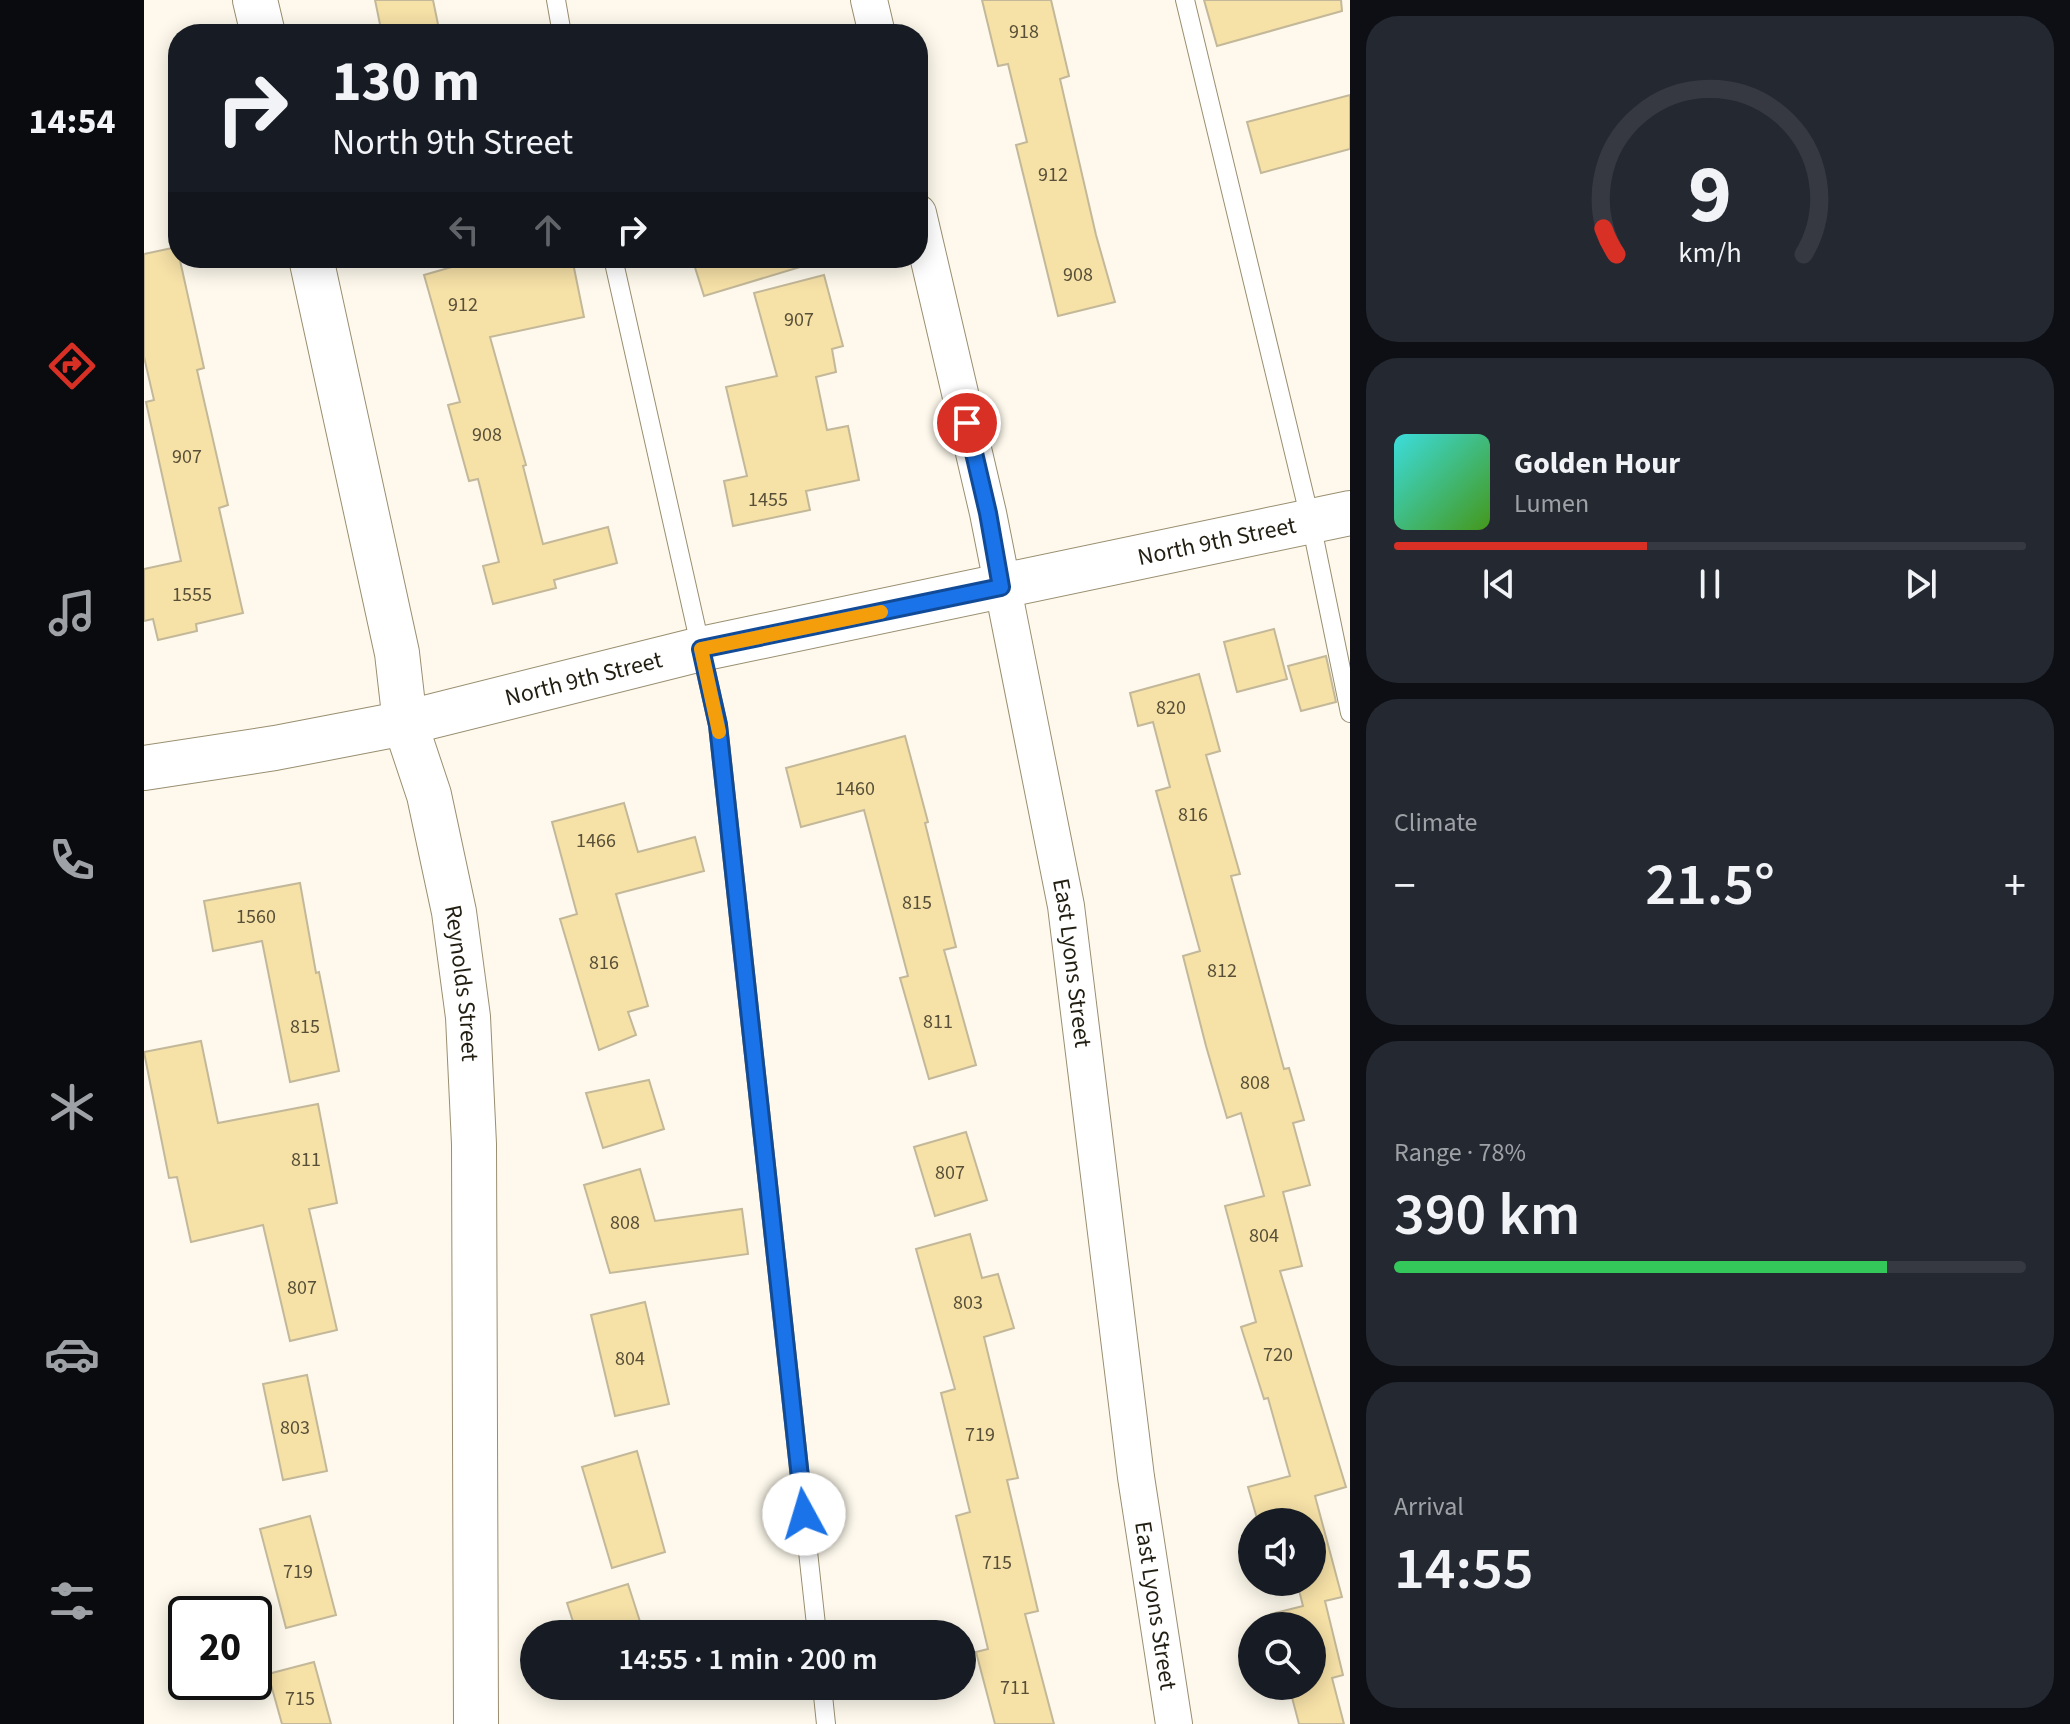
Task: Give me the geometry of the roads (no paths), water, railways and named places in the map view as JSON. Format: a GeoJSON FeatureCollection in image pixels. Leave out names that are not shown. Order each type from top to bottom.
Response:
{"type":"FeatureCollection","features":[{"type":"Feature","properties":{"kind":"main road"},"geometry":{"type":"LineString","coordinates":[[255,0],[261,24]]}},
{"type":"Feature","properties":{"kind":"main road","name":"Reynolds Street"},"geometry":{"type":"LineString","coordinates":[[313,268],[397,653],[405,723],[434,815],[454,912],[468,1017],[474,1144],[476,1724]]}},
{"type":"Feature","properties":{"kind":"main road","name":"North 9th Street"},"geometry":{"type":"LineString","coordinates":[[144,768],[275,748],[405,723],[701,649],[1331,518]]}},
{"type":"Feature","properties":{"kind":"street"},"geometry":{"type":"LineString","coordinates":[[869,0],[875,24]]}},
{"type":"Feature","properties":{"kind":"street","name":"East Lyons Street"},"geometry":{"type":"LineString","coordinates":[[928,256],[988,513],[1066,906],[1136,1477],[1174,1724]]}},
{"type":"Feature","properties":{"kind":"lane"},"geometry":{"type":"LineString","coordinates":[[556,0],[560,24]]}},
{"type":"Feature","properties":{"kind":"lane"},"geometry":{"type":"LineString","coordinates":[[1185,0],[1331,518],[1350,713]]}},
{"type":"Feature","properties":{"kind":"lane"},"geometry":{"type":"LineString","coordinates":[[615,268],[718,725],[815,1620]]}},
{"type":"Feature","properties":{"kind":"lane"},"geometry":{"type":"LineString","coordinates":[[823,1700],[826,1724]]}}]}
